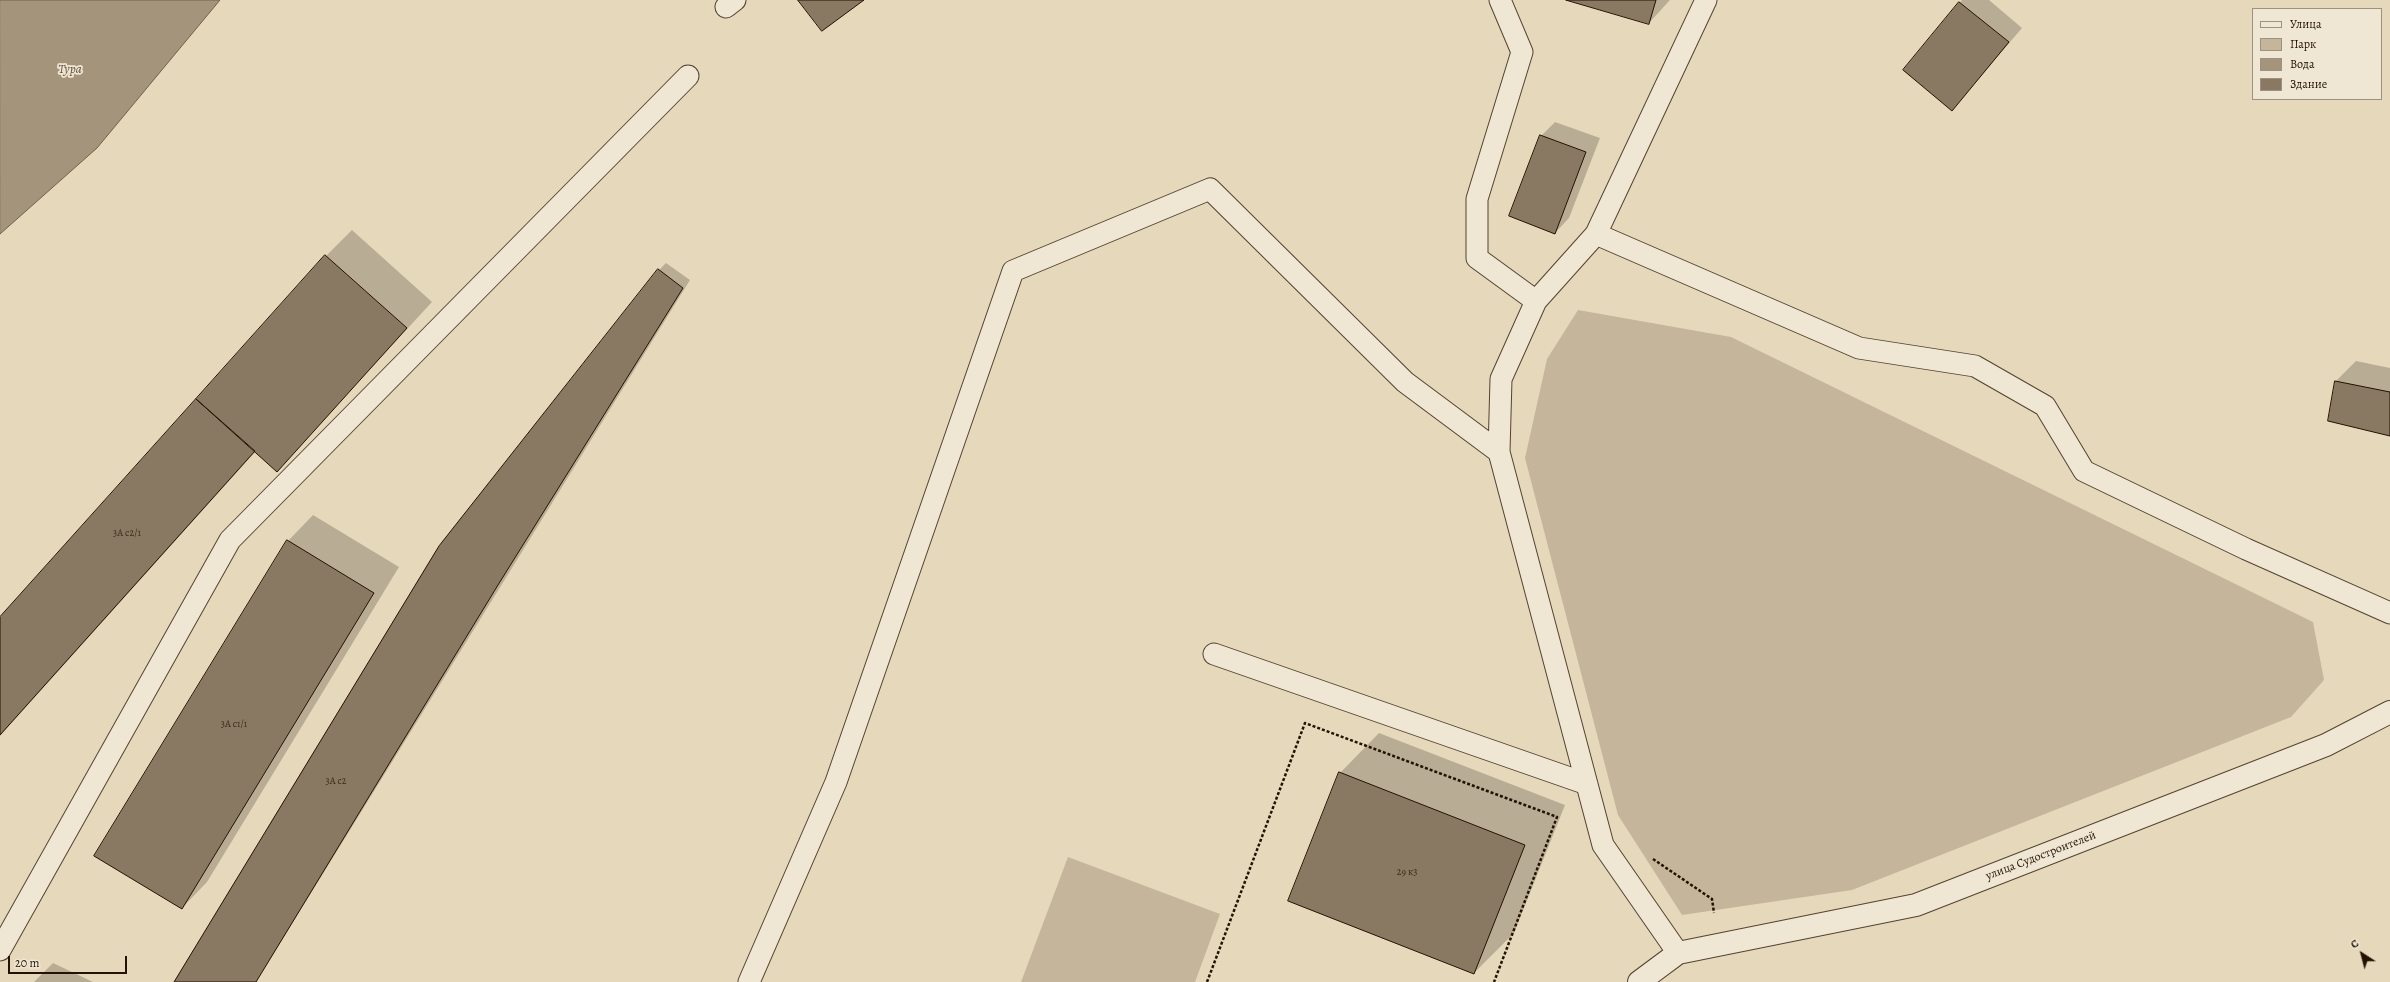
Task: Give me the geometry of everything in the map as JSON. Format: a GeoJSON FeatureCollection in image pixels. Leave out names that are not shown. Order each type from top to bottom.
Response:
{"type":"FeatureCollection","features":[{"type":"Feature","properties":{"kind":"street","name":"улица Судостроителей"},"geometry":{"type":"LineString","coordinates":[[1678,953],[1916,905],[2326,745],[2390,712]]}},
{"type":"Feature","properties":{"kind":"street"},"geometry":{"type":"LineString","coordinates":[[1639,982],[1678,953]]}},
{"type":"Feature","properties":{"kind":"lane"},"geometry":{"type":"LineString","coordinates":[[1500,0],[1522,52],[1477,199],[1477,258],[1536,301]]}},
{"type":"Feature","properties":{"kind":"lane"},"geometry":{"type":"LineString","coordinates":[[1678,953],[1603,844],[1499,452],[1501,379],[1536,301],[1596,234],[1706,0]]}},
{"type":"Feature","properties":{"kind":"lane"},"geometry":{"type":"LineString","coordinates":[[0,950],[9,919],[230,540],[688,76]]}},
{"type":"Feature","properties":{"kind":"lane"},"geometry":{"type":"LineString","coordinates":[[749,982],[836,782],[1013,271],[1210,189],[1405,382],[1499,452]]}},
{"type":"Feature","properties":{"kind":"lane"},"geometry":{"type":"LineString","coordinates":[[1596,234],[1859,348],[1975,366],[2045,406],[2084,471],[2246,549],[2390,613]]}},
{"type":"Feature","properties":{"kind":"lane"},"geometry":{"type":"LineString","coordinates":[[1214,654],[1587,784]]}},
{"type":"Feature","properties":{"kind":"path"},"geometry":{"type":"LineString","coordinates":[[1207,982],[1305,723],[1557,817],[1494,982]]}},
{"type":"Feature","properties":{"kind":"green space"},"geometry":{"type":"Polygon","coordinates":[[[1578,310],[1731,337],[2313,622],[2324,680],[2291,717],[1852,890],[1682,915],[1618,815],[1525,458],[1547,359],[1578,310]]]}},
{"type":"Feature","properties":{"kind":"green space"},"geometry":{"type":"Polygon","coordinates":[[[1068,857],[1220,914],[1195,982],[1021,982],[1068,857]]]}},
{"type":"Feature","properties":{"kind":"water","name":"Тура"},"geometry":{"type":"Polygon","coordinates":[[[0,0],[220,0],[97,148],[0,234],[0,0]]]}},
{"type":"Feature","properties":{"kind":"building"},"geometry":{"type":"Polygon","coordinates":[[[798,0],[864,0],[822,31],[798,0]]]}},
{"type":"Feature","properties":{"kind":"building"},"geometry":{"type":"Polygon","coordinates":[[[1566,0],[1656,0],[1649,24],[1566,0]]]}},
{"type":"Feature","properties":{"kind":"building"},"geometry":{"type":"Polygon","coordinates":[[[1959,2],[2009,42],[1952,111],[1903,70],[1959,2]]]}},
{"type":"Feature","properties":{"kind":"building"},"geometry":{"type":"Polygon","coordinates":[[[1540,135],[1586,152],[1555,234],[1509,216],[1540,135]]]}},
{"type":"Feature","properties":{"kind":"building"},"geometry":{"type":"Polygon","coordinates":[[[325,255],[407,328],[277,472],[196,399],[325,255]]]}},
{"type":"Feature","properties":{"kind":"building"},"geometry":{"type":"Polygon","coordinates":[[[658,269],[683,288],[498,585],[256,982],[174,982],[439,546],[658,269]]]}},
{"type":"Feature","properties":{"kind":"building"},"geometry":{"type":"Polygon","coordinates":[[[2335,381],[2390,392],[2390,436],[2328,421],[2335,381]]]}},
{"type":"Feature","properties":{"kind":"building"},"geometry":{"type":"Polygon","coordinates":[[[196,399],[255,451],[0,735],[0,617],[196,399]]]}},
{"type":"Feature","properties":{"kind":"building"},"geometry":{"type":"Polygon","coordinates":[[[287,540],[374,593],[182,909],[94,856],[287,540]]]}},
{"type":"Feature","properties":{"kind":"building"},"geometry":{"type":"Polygon","coordinates":[[[1339,772],[1525,845],[1474,974],[1288,901],[1339,772]]]}}]}
